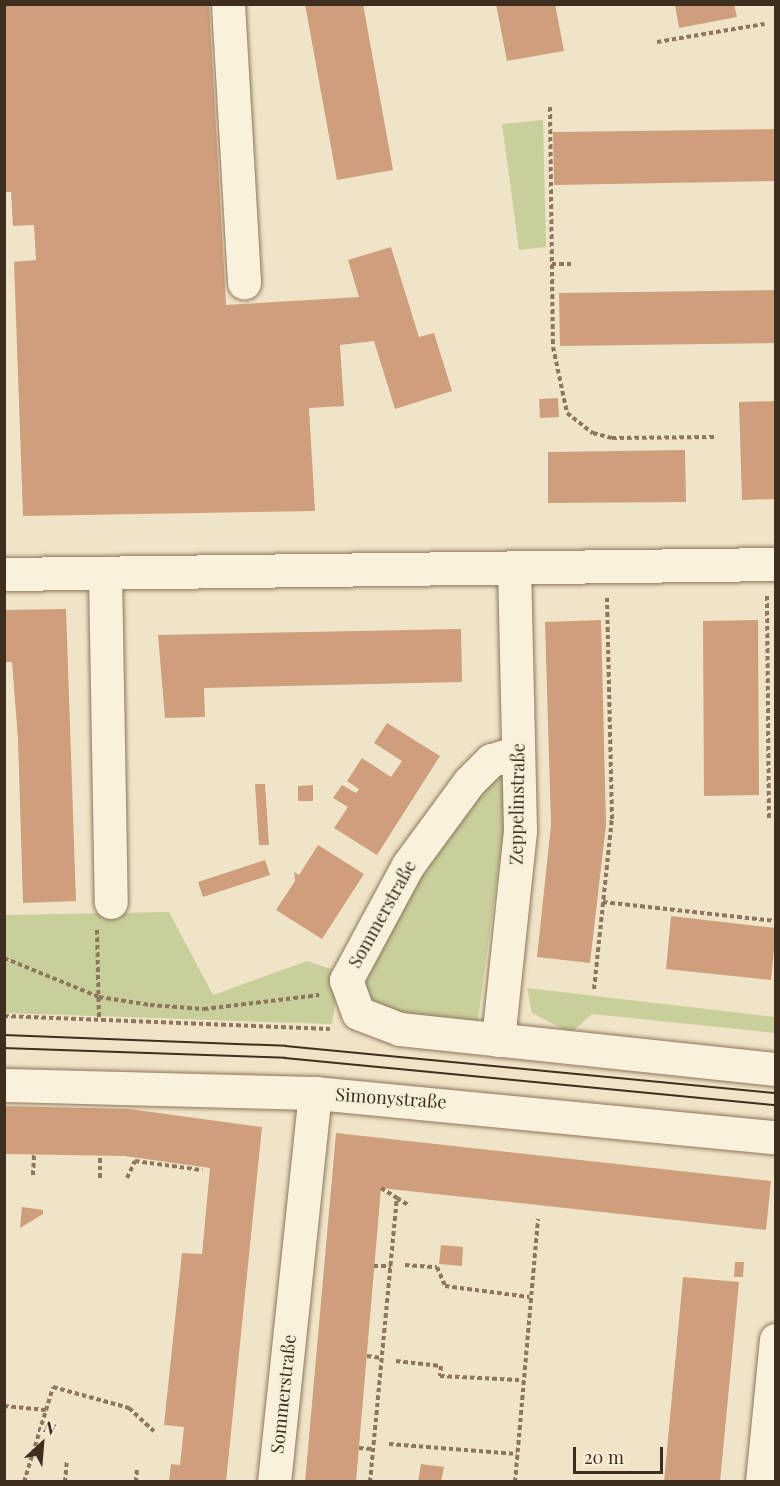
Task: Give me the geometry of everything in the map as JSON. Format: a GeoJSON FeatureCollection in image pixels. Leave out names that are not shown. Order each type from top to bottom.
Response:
{"type":"FeatureCollection","features":[{"type":"Feature","properties":{"kind":"street"},"geometry":{"type":"LineString","coordinates":[[228,4],[243,283]]}},
{"type":"Feature","properties":{"kind":"street"},"geometry":{"type":"LineString","coordinates":[[4,574],[514,568],[771,578]]}},
{"type":"Feature","properties":{"kind":"street","name":"Zeppelinstraße"},"geometry":{"type":"LineString","coordinates":[[498,1040],[520,830],[514,568]]}},
{"type":"Feature","properties":{"kind":"street"},"geometry":{"type":"LineString","coordinates":[[104,910],[105,573]]}},
{"type":"Feature","properties":{"kind":"street","name":"Sommerstraße"},"geometry":{"type":"LineString","coordinates":[[352,1003],[355,956],[408,865],[469,782],[491,760],[518,752]]}},
{"type":"Feature","properties":{"kind":"street"},"geometry":{"type":"LineString","coordinates":[[352,1003],[400,1029],[776,1069]]}},
{"type":"Feature","properties":{"kind":"street","name":"Simonystraße"},"geometry":{"type":"LineString","coordinates":[[4,1085],[315,1093],[776,1137]]}},
{"type":"Feature","properties":{"kind":"street","name":"Sommerstraße"},"geometry":{"type":"LineString","coordinates":[[274,1482],[315,1093]]}},
{"type":"Feature","properties":{"kind":"street"},"geometry":{"type":"LineString","coordinates":[[762,1482],[776,1340]]}},
{"type":"Feature","properties":{"kind":"path"},"geometry":{"type":"LineString","coordinates":[[657,42],[765,24]]}},
{"type":"Feature","properties":{"kind":"path"},"geometry":{"type":"LineString","coordinates":[[550,107],[553,347],[567,413],[593,433],[612,438],[716,437]]}},
{"type":"Feature","properties":{"kind":"path"},"geometry":{"type":"LineString","coordinates":[[552,264],[573,264]]}},
{"type":"Feature","properties":{"kind":"path"},"geometry":{"type":"LineString","coordinates":[[769,820],[771,578]]}},
{"type":"Feature","properties":{"kind":"path"},"geometry":{"type":"LineString","coordinates":[[594,989],[612,819],[607,596]]}},
{"type":"Feature","properties":{"kind":"path"},"geometry":{"type":"LineString","coordinates":[[603,902],[776,921]]}},
{"type":"Feature","properties":{"kind":"path"},"geometry":{"type":"LineString","coordinates":[[99,1019],[104,910]]}},
{"type":"Feature","properties":{"kind":"path"},"geometry":{"type":"LineString","coordinates":[[4,958],[99,997],[204,1009],[352,1003]]}},
{"type":"Feature","properties":{"kind":"path"},"geometry":{"type":"LineString","coordinates":[[4,1016],[335,1030],[352,1003]]}},
{"type":"Feature","properties":{"kind":"path"},"geometry":{"type":"LineString","coordinates":[[33,1175],[34,1154]]}},
{"type":"Feature","properties":{"kind":"path"},"geometry":{"type":"LineString","coordinates":[[100,1156],[100,1178]]}},
{"type":"Feature","properties":{"kind":"path"},"geometry":{"type":"LineString","coordinates":[[127,1178],[135,1161],[202,1170]]}},
{"type":"Feature","properties":{"kind":"path"},"geometry":{"type":"LineString","coordinates":[[381,1188],[410,1206]]}},
{"type":"Feature","properties":{"kind":"path"},"geometry":{"type":"LineString","coordinates":[[370,1482],[397,1198]]}},
{"type":"Feature","properties":{"kind":"path"},"geometry":{"type":"LineString","coordinates":[[515,1482],[520,1380],[538,1219]]}},
{"type":"Feature","properties":{"kind":"path"},"geometry":{"type":"LineString","coordinates":[[405,1265],[437,1267],[445,1286],[529,1297]]}},
{"type":"Feature","properties":{"kind":"path"},"geometry":{"type":"LineString","coordinates":[[375,1266],[391,1266]]}},
{"type":"Feature","properties":{"kind":"path"},"geometry":{"type":"LineString","coordinates":[[367,1356],[382,1358]]}},
{"type":"Feature","properties":{"kind":"path"},"geometry":{"type":"LineString","coordinates":[[396,1361],[441,1366],[440,1376],[520,1380]]}},
{"type":"Feature","properties":{"kind":"path"},"geometry":{"type":"LineString","coordinates":[[24,1482],[53,1387],[129,1408],[154,1431]]}},
{"type":"Feature","properties":{"kind":"path"},"geometry":{"type":"LineString","coordinates":[[4,1406],[46,1410]]}},
{"type":"Feature","properties":{"kind":"path"},"geometry":{"type":"LineString","coordinates":[[389,1444],[517,1454]]}},
{"type":"Feature","properties":{"kind":"path"},"geometry":{"type":"LineString","coordinates":[[359,1448],[374,1449]]}},
{"type":"Feature","properties":{"kind":"path"},"geometry":{"type":"LineString","coordinates":[[65,1482],[67,1460]]}},
{"type":"Feature","properties":{"kind":"path"},"geometry":{"type":"LineString","coordinates":[[136,1482],[137,1467]]}},
{"type":"Feature","properties":{"kind":"green space"},"geometry":{"type":"Polygon","coordinates":[[[543,120],[546,247],[519,250],[502,124],[543,120]]]}},
{"type":"Feature","properties":{"kind":"green space"},"geometry":{"type":"Polygon","coordinates":[[[504,772],[504,826],[477,1027],[363,1007],[365,954],[491,773],[504,772]]]}},
{"type":"Feature","properties":{"kind":"green space"},"geometry":{"type":"Polygon","coordinates":[[[169,912],[213,995],[307,961],[340,972],[332,1024],[5,1013],[5,915],[169,912]]]}},
{"type":"Feature","properties":{"kind":"green space"},"geometry":{"type":"Polygon","coordinates":[[[527,988],[775,1017],[775,1033],[592,1014],[571,1033],[532,1013],[527,988]]]}},
{"type":"Feature","properties":{"kind":"building"},"geometry":{"type":"Polygon","coordinates":[[[4,4],[209,4],[226,305],[359,297],[348,260],[391,247],[419,337],[434,333],[452,391],[395,409],[374,341],[340,345],[344,406],[309,408],[315,511],[23,516],[14,262],[36,260],[34,225],[13,226],[11,192],[4,192],[4,4]]]}},
{"type":"Feature","properties":{"kind":"building"},"geometry":{"type":"Polygon","coordinates":[[[305,4],[363,4],[393,170],[337,180],[305,4]]]}},
{"type":"Feature","properties":{"kind":"building"},"geometry":{"type":"Polygon","coordinates":[[[496,4],[555,4],[564,51],[507,61],[496,4]]]}},
{"type":"Feature","properties":{"kind":"building"},"geometry":{"type":"Polygon","coordinates":[[[675,4],[734,4],[737,17],[679,28],[675,4]]]}},
{"type":"Feature","properties":{"kind":"building"},"geometry":{"type":"Polygon","coordinates":[[[776,129],[776,181],[554,185],[553,132],[776,129]]]}},
{"type":"Feature","properties":{"kind":"building"},"geometry":{"type":"Polygon","coordinates":[[[776,290],[776,343],[560,346],[559,293],[776,290]]]}},
{"type":"Feature","properties":{"kind":"building"},"geometry":{"type":"Polygon","coordinates":[[[558,398],[559,417],[540,418],[539,399],[558,398]]]}},
{"type":"Feature","properties":{"kind":"building"},"geometry":{"type":"Polygon","coordinates":[[[776,401],[776,499],[742,500],[739,402],[776,401]]]}},
{"type":"Feature","properties":{"kind":"building"},"geometry":{"type":"Polygon","coordinates":[[[685,450],[686,502],[548,503],[548,452],[685,450]]]}},
{"type":"Feature","properties":{"kind":"building"},"geometry":{"type":"Polygon","coordinates":[[[66,609],[76,901],[23,903],[18,739],[12,662],[4,662],[4,610],[66,609]]]}},
{"type":"Feature","properties":{"kind":"building"},"geometry":{"type":"Polygon","coordinates":[[[601,620],[606,825],[590,963],[537,957],[551,825],[545,622],[601,620]]]}},
{"type":"Feature","properties":{"kind":"building"},"geometry":{"type":"Polygon","coordinates":[[[758,620],[759,795],[704,796],[703,621],[758,620]]]}},
{"type":"Feature","properties":{"kind":"building"},"geometry":{"type":"Polygon","coordinates":[[[461,629],[462,682],[204,688],[205,717],[165,718],[158,635],[461,629]]]}},
{"type":"Feature","properties":{"kind":"building"},"geometry":{"type":"Polygon","coordinates":[[[387,723],[440,756],[377,855],[334,828],[348,807],[333,798],[342,785],[356,793],[359,789],[347,781],[362,758],[391,777],[402,761],[374,743],[387,723]]]}},
{"type":"Feature","properties":{"kind":"building"},"geometry":{"type":"Polygon","coordinates":[[[255,784],[265,784],[269,845],[259,845],[255,784]]]}},
{"type":"Feature","properties":{"kind":"building"},"geometry":{"type":"Polygon","coordinates":[[[313,785],[313,801],[298,801],[298,786],[313,785]]]}},
{"type":"Feature","properties":{"kind":"building"},"geometry":{"type":"Polygon","coordinates":[[[318,845],[364,874],[322,939],[276,910],[295,881],[294,872],[299,875],[318,845]]]}},
{"type":"Feature","properties":{"kind":"building"},"geometry":{"type":"Polygon","coordinates":[[[265,860],[270,875],[203,897],[198,882],[265,860]]]}},
{"type":"Feature","properties":{"kind":"building"},"geometry":{"type":"Polygon","coordinates":[[[671,916],[776,928],[771,980],[666,969],[671,916]]]}},
{"type":"Feature","properties":{"kind":"building"},"geometry":{"type":"Polygon","coordinates":[[[4,1106],[129,1109],[262,1127],[226,1482],[169,1482],[171,1464],[180,1465],[184,1427],[164,1425],[182,1253],[202,1254],[210,1168],[124,1156],[4,1154],[4,1106]]]}},
{"type":"Feature","properties":{"kind":"building"},"geometry":{"type":"Polygon","coordinates":[[[336,1133],[771,1181],[766,1230],[381,1188],[356,1482],[305,1482],[336,1133]]]}},
{"type":"Feature","properties":{"kind":"building"},"geometry":{"type":"Polygon","coordinates":[[[22,1207],[43,1210],[43,1214],[20,1228],[22,1207]]]}},
{"type":"Feature","properties":{"kind":"building"},"geometry":{"type":"Polygon","coordinates":[[[441,1245],[463,1247],[462,1266],[439,1264],[441,1245]]]}},
{"type":"Feature","properties":{"kind":"building"},"geometry":{"type":"Polygon","coordinates":[[[735,1262],[744,1262],[743,1277],[734,1277],[735,1262]]]}},
{"type":"Feature","properties":{"kind":"building"},"geometry":{"type":"Polygon","coordinates":[[[683,1277],[739,1282],[720,1482],[664,1482],[683,1277]]]}},
{"type":"Feature","properties":{"kind":"building"},"geometry":{"type":"Polygon","coordinates":[[[421,1464],[444,1467],[441,1482],[418,1482],[421,1464]]]}},
{"type":"Feature","properties":{"kind":"tram line"},"geometry":{"type":"LineString","coordinates":[[4,1035],[286,1046],[776,1093]]}},
{"type":"Feature","properties":{"kind":"tram line"},"geometry":{"type":"LineString","coordinates":[[4,1048],[285,1058],[776,1105]]}}]}
